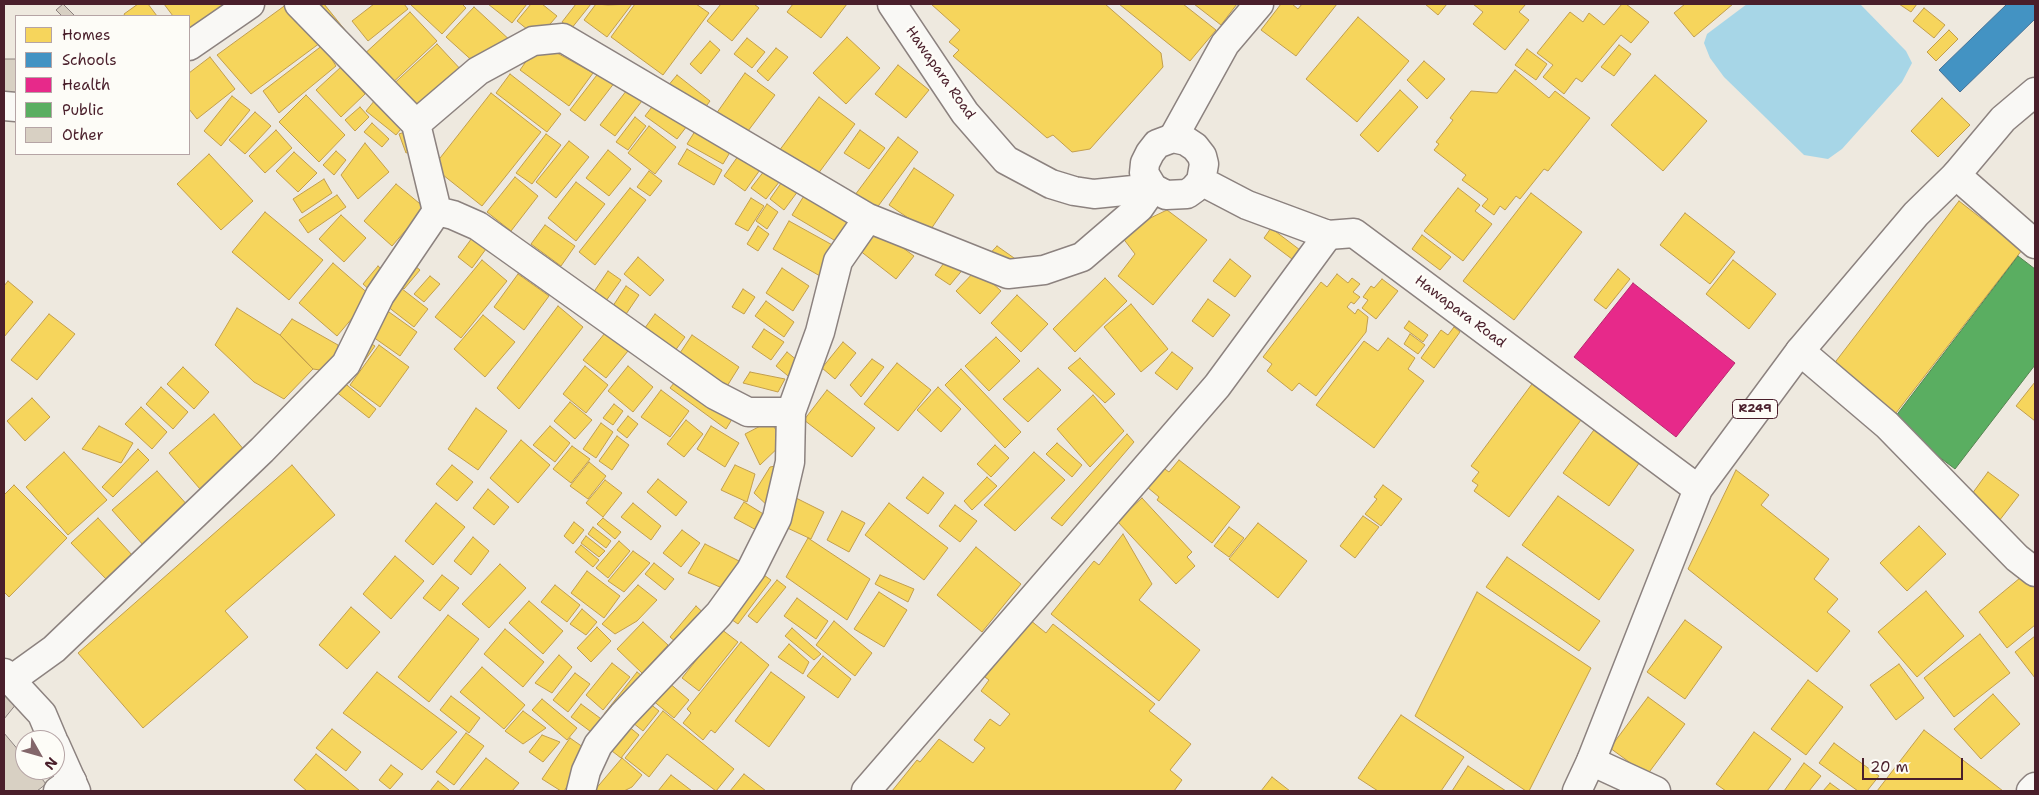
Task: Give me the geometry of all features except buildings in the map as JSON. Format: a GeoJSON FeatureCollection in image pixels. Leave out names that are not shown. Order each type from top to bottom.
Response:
{"type":"FeatureCollection","features":[{"type":"Feature","properties":{"kind":"street"},"geometry":{"type":"LineString","coordinates":[[190,45],[250,4]]}},
{"type":"Feature","properties":{"kind":"street"},"geometry":{"type":"LineString","coordinates":[[49,730],[42,714],[7,677],[54,649],[76,629],[255,457],[346,364],[380,295],[437,211],[416,124],[299,4]]}},
{"type":"Feature","properties":{"kind":"street","name":"Hawapara Road"},"geometry":{"type":"LineString","coordinates":[[892,4],[965,113],[1006,160],[1051,184],[1074,191],[1094,194],[1153,188]]}},
{"type":"Feature","properties":{"kind":"street"},"geometry":{"type":"LineString","coordinates":[[1173,138],[1225,44],[1259,4]]}},
{"type":"Feature","properties":{"kind":"street"},"geometry":{"type":"LineString","coordinates":[[416,124],[478,71],[533,41],[563,38],[868,218],[1008,274],[1044,270],[1082,257],[1139,208],[1153,188]]}},
{"type":"Feature","properties":{"kind":"street","name":"R249"},"geometry":{"type":"LineString","coordinates":[[1577,791],[1698,489],[1800,352],[1916,214],[1956,175],[2003,119],[2035,92]]}},
{"type":"Feature","properties":{"kind":"street"},"geometry":{"type":"LineString","coordinates":[[1173,138],[1186,141],[1202,156],[1204,164],[1201,181],[1187,194],[1166,195],[1153,188],[1144,173],[1145,163],[1157,144],[1173,138]]}},
{"type":"Feature","properties":{"kind":"street"},"geometry":{"type":"LineString","coordinates":[[1956,175],[2035,244]]}},
{"type":"Feature","properties":{"kind":"street","name":"Hawapara Road"},"geometry":{"type":"LineString","coordinates":[[1201,181],[1247,205],[1328,235],[1354,233],[1698,489]]}},
{"type":"Feature","properties":{"kind":"street"},"geometry":{"type":"LineString","coordinates":[[437,211],[453,215],[478,226],[714,396],[748,412],[790,412]]}},
{"type":"Feature","properties":{"kind":"street"},"geometry":{"type":"LineString","coordinates":[[581,791],[586,771],[598,745],[622,714],[719,614],[751,570],[777,518],[790,462],[790,412],[820,332],[838,261],[868,218]]}},
{"type":"Feature","properties":{"kind":"street"},"geometry":{"type":"LineString","coordinates":[[866,791],[1216,386],[1328,235]]}},
{"type":"Feature","properties":{"kind":"street"},"geometry":{"type":"LineString","coordinates":[[1800,352],[1887,425],[2017,558],[2035,572]]}},
{"type":"Feature","properties":{"kind":"street"},"geometry":{"type":"LineString","coordinates":[[1591,760],[1656,791]]}},
{"type":"Feature","properties":{"kind":"street"},"geometry":{"type":"LineString","coordinates":[[2031,791],[2035,787]]}},
{"type":"Feature","properties":{"kind":"water"},"geometry":{"type":"Polygon","coordinates":[[[1747,4],[1860,4],[1906,51],[1912,63],[1902,82],[1842,149],[1828,159],[1804,155],[1724,77],[1710,58],[1704,43],[1707,34],[1747,4]]]}}]}
